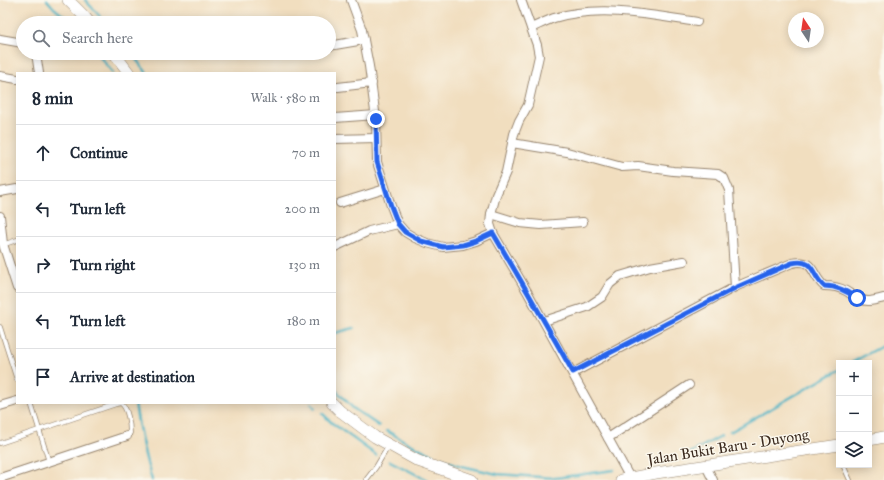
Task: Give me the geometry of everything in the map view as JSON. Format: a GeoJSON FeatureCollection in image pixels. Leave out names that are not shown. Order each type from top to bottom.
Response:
{"type":"FeatureCollection","features":[{"type":"Feature","properties":{"kind":"main road"},"geometry":{"type":"LineString","coordinates":[[68,0],[84,16]]}},
{"type":"Feature","properties":{"kind":"main road"},"geometry":{"type":"LineString","coordinates":[[119,60],[128,72]]}},
{"type":"Feature","properties":{"kind":"main road"},"geometry":{"type":"LineString","coordinates":[[333,404],[375,437],[418,461],[472,480]]}},
{"type":"Feature","properties":{"kind":"main road"},"geometry":{"type":"LineString","coordinates":[[872,439],[884,437]]}},
{"type":"Feature","properties":{"kind":"main road","name":"Jalan Bukit Baru - Duyong"},"geometry":{"type":"LineString","coordinates":[[628,479],[656,473],[836,445]]}},
{"type":"Feature","properties":{"kind":"street"},"geometry":{"type":"LineString","coordinates":[[351,0],[362,30],[372,84],[376,115],[377,162],[398,224],[405,232],[415,238],[443,247],[463,245],[493,233]]}},
{"type":"Feature","properties":{"kind":"street"},"geometry":{"type":"LineString","coordinates":[[522,0],[537,45],[539,56],[528,105],[519,121],[512,143],[506,172],[496,195],[490,224],[493,233],[573,372],[628,479]]}},
{"type":"Feature","properties":{"kind":"street"},"geometry":{"type":"LineString","coordinates":[[531,28],[553,18],[588,12],[635,13],[697,22]]}},
{"type":"Feature","properties":{"kind":"street"},"geometry":{"type":"LineString","coordinates":[[0,39],[16,42]]}},
{"type":"Feature","properties":{"kind":"street"},"geometry":{"type":"LineString","coordinates":[[336,45],[364,40]]}},
{"type":"Feature","properties":{"kind":"street"},"geometry":{"type":"LineString","coordinates":[[37,60],[39,72]]}},
{"type":"Feature","properties":{"kind":"street"},"geometry":{"type":"LineString","coordinates":[[0,76],[16,79]]}},
{"type":"Feature","properties":{"kind":"street"},"geometry":{"type":"LineString","coordinates":[[338,87],[372,84]]}},
{"type":"Feature","properties":{"kind":"street"},"geometry":{"type":"LineString","coordinates":[[336,118],[376,115]]}},
{"type":"Feature","properties":{"kind":"street"},"geometry":{"type":"LineString","coordinates":[[336,139],[376,138]]}},
{"type":"Feature","properties":{"kind":"street"},"geometry":{"type":"LineString","coordinates":[[512,143],[566,152],[622,167],[638,166],[674,171],[718,174],[724,178],[729,190],[735,288]]}},
{"type":"Feature","properties":{"kind":"street"},"geometry":{"type":"LineString","coordinates":[[0,192],[16,189]]}},
{"type":"Feature","properties":{"kind":"street"},"geometry":{"type":"LineString","coordinates":[[340,203],[386,189]]}},
{"type":"Feature","properties":{"kind":"street"},"geometry":{"type":"LineString","coordinates":[[491,214],[520,224],[541,225],[583,222]]}},
{"type":"Feature","properties":{"kind":"street"},"geometry":{"type":"LineString","coordinates":[[0,216],[1,245],[16,285]]}},
{"type":"Feature","properties":{"kind":"street"},"geometry":{"type":"LineString","coordinates":[[336,247],[369,231],[398,224]]}},
{"type":"Feature","properties":{"kind":"street"},"geometry":{"type":"LineString","coordinates":[[544,321],[587,307],[602,297],[610,284],[620,276],[684,261]]}},
{"type":"Feature","properties":{"kind":"street"},"geometry":{"type":"LineString","coordinates":[[573,372],[735,288],[792,263],[805,262],[810,265],[819,282],[824,286],[845,290],[857,298],[868,301],[884,298]]}},
{"type":"Feature","properties":{"kind":"street"},"geometry":{"type":"LineString","coordinates":[[608,438],[689,385]]}},
{"type":"Feature","properties":{"kind":"street"},"geometry":{"type":"LineString","coordinates":[[0,406],[16,401]]}},
{"type":"Feature","properties":{"kind":"street"},"geometry":{"type":"LineString","coordinates":[[0,478],[127,436]]}},
{"type":"Feature","properties":{"kind":"street"},"geometry":{"type":"LineString","coordinates":[[706,466],[713,480]]}},
{"type":"Feature","properties":{"kind":"lane"},"geometry":{"type":"LineString","coordinates":[[1,245],[16,240]]}},
{"type":"Feature","properties":{"kind":"lane"},"geometry":{"type":"LineString","coordinates":[[0,327],[16,377]]}},
{"type":"Feature","properties":{"kind":"lane"},"geometry":{"type":"LineString","coordinates":[[31,404],[49,462]]}},
{"type":"Feature","properties":{"kind":"lane"},"geometry":{"type":"LineString","coordinates":[[0,443],[116,404]]}},
{"type":"Feature","properties":{"kind":"lane"},"geometry":{"type":"LineString","coordinates":[[122,404],[125,406],[130,427],[130,433],[127,436]]}},
{"type":"Feature","properties":{"kind":"lane"},"geometry":{"type":"LineString","coordinates":[[366,480],[376,467],[389,445]]}},
{"type":"Feature","properties":{"kind":"lane"},"geometry":{"type":"LineString","coordinates":[[844,468],[850,480]]}},
{"type":"Feature","properties":{"kind":"waterway"},"geometry":{"type":"LineString","coordinates":[[47,0],[64,16]]}},
{"type":"Feature","properties":{"kind":"waterway"},"geometry":{"type":"LineString","coordinates":[[85,0],[100,16]]}},
{"type":"Feature","properties":{"kind":"waterway"},"geometry":{"type":"LineString","coordinates":[[103,60],[112,72]]}},
{"type":"Feature","properties":{"kind":"waterway"},"geometry":{"type":"LineString","coordinates":[[137,60],[146,72]]}},
{"type":"Feature","properties":{"kind":"waterway"},"geometry":{"type":"LineString","coordinates":[[336,333],[354,328]]}},
{"type":"Feature","properties":{"kind":"waterway"},"geometry":{"type":"LineString","coordinates":[[856,360],[884,345]]}},
{"type":"Feature","properties":{"kind":"waterway"},"geometry":{"type":"LineString","coordinates":[[730,432],[836,372]]}},
{"type":"Feature","properties":{"kind":"waterway"},"geometry":{"type":"LineString","coordinates":[[336,390],[353,408],[379,426]]}},
{"type":"Feature","properties":{"kind":"waterway"},"geometry":{"type":"LineString","coordinates":[[135,404],[142,442],[152,480]]}},
{"type":"Feature","properties":{"kind":"waterway"},"geometry":{"type":"LineString","coordinates":[[312,404],[315,408]]}},
{"type":"Feature","properties":{"kind":"waterway"},"geometry":{"type":"LineString","coordinates":[[322,413],[332,423],[376,455]]}},
{"type":"Feature","properties":{"kind":"waterway"},"geometry":{"type":"LineString","coordinates":[[387,431],[433,455]]}},
{"type":"Feature","properties":{"kind":"waterway"},"geometry":{"type":"LineString","coordinates":[[683,457],[721,436]]}},
{"type":"Feature","properties":{"kind":"waterway"},"geometry":{"type":"LineString","coordinates":[[441,459],[462,466],[497,474],[555,478],[614,470]]}},
{"type":"Feature","properties":{"kind":"waterway"},"geometry":{"type":"LineString","coordinates":[[390,461],[427,480]]}},
{"type":"Feature","properties":{"kind":"route"},"geometry":{"type":"LineString","coordinates":[[376,119],[377,162],[398,224],[405,232],[415,238],[443,247],[463,245],[484,238],[493,233],[573,372],[735,288],[792,263],[805,262],[810,265],[819,282],[824,286],[845,290],[857,298]]}}]}
